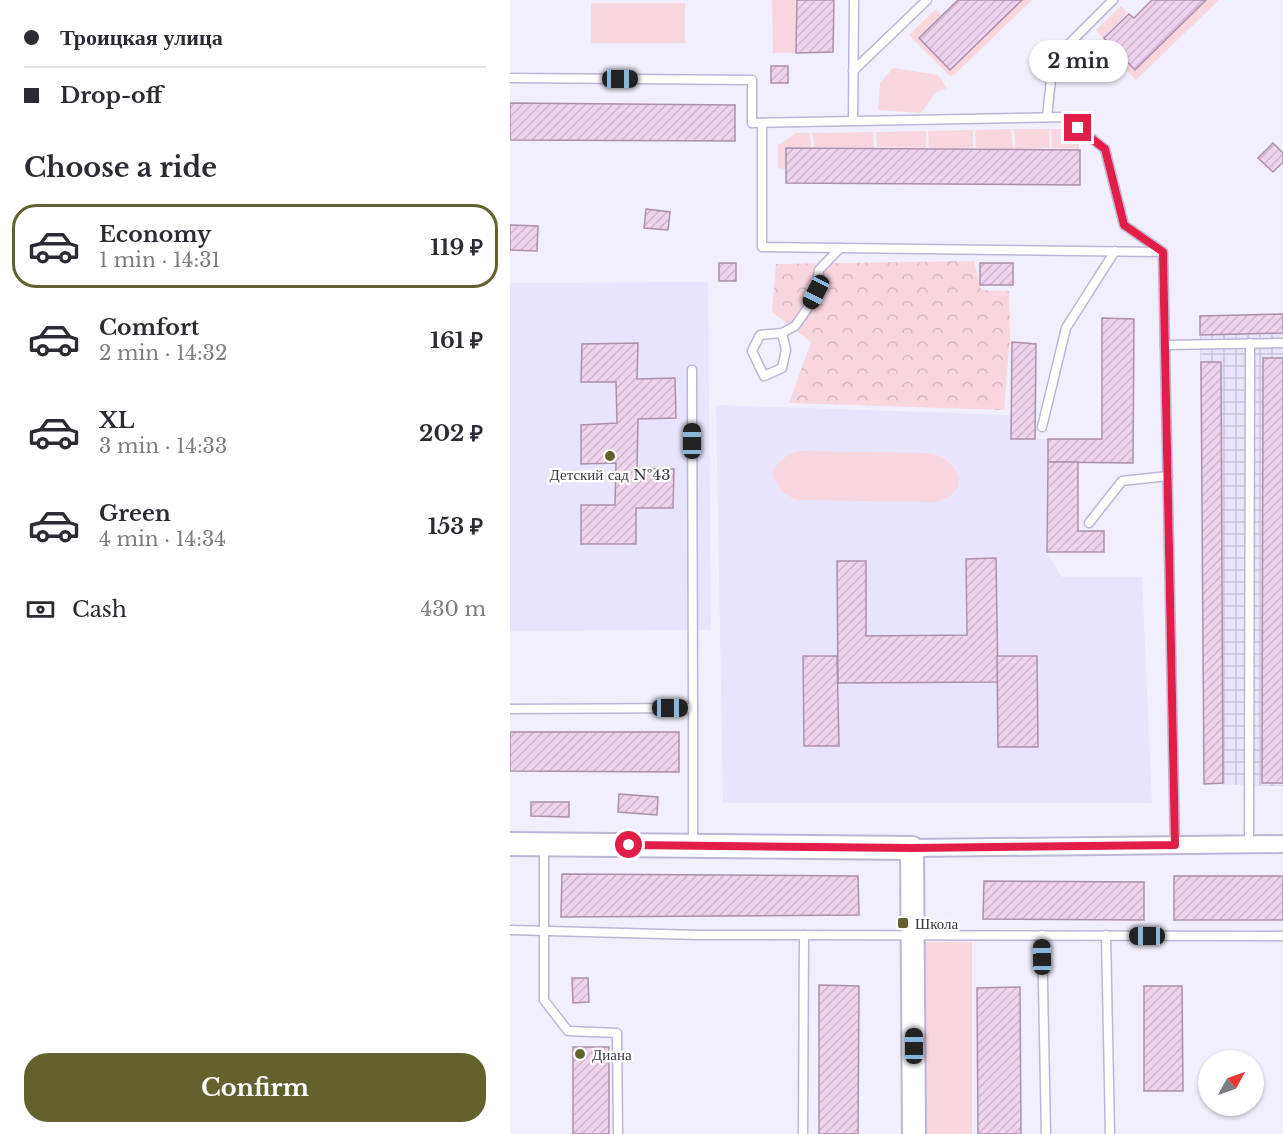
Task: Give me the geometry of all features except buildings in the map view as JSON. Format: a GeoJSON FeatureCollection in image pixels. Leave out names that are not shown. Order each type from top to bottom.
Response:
{"type":"FeatureCollection","features":[{"type":"Feature","properties":{"kind":"main road"},"geometry":{"type":"LineString","coordinates":[[510,844],[912,848],[914,1134]]}},
{"type":"Feature","properties":{"kind":"street"},"geometry":{"type":"LineString","coordinates":[[912,848],[1283,844]]}},
{"type":"Feature","properties":{"kind":"lane"},"geometry":{"type":"LineString","coordinates":[[853,121],[854,0]]}},
{"type":"Feature","properties":{"kind":"lane"},"geometry":{"type":"LineString","coordinates":[[853,71],[927,0]]}},
{"type":"Feature","properties":{"kind":"lane"},"geometry":{"type":"LineString","coordinates":[[1047,117],[1053,60],[1113,0]]}},
{"type":"Feature","properties":{"kind":"lane"},"geometry":{"type":"LineString","coordinates":[[510,78],[752,80],[752,123],[1064,117],[1105,149],[1124,225],[1163,252]]}},
{"type":"Feature","properties":{"kind":"lane"},"geometry":{"type":"LineString","coordinates":[[762,123],[762,247],[1163,252]]}},
{"type":"Feature","properties":{"kind":"lane"},"geometry":{"type":"LineString","coordinates":[[782,333],[786,350],[782,368],[764,376],[752,351],[760,335],[782,333],[795,326],[816,292],[819,270],[840,248]]}},
{"type":"Feature","properties":{"kind":"lane"},"geometry":{"type":"LineString","coordinates":[[1042,427],[1066,328],[1115,251]]}},
{"type":"Feature","properties":{"kind":"lane"},"geometry":{"type":"LineString","coordinates":[[1163,252],[1175,845]]}},
{"type":"Feature","properties":{"kind":"lane"},"geometry":{"type":"LineString","coordinates":[[1165,345],[1283,343]]}},
{"type":"Feature","properties":{"kind":"lane"},"geometry":{"type":"LineString","coordinates":[[1249,845],[1250,344]]}},
{"type":"Feature","properties":{"kind":"lane"},"geometry":{"type":"LineString","coordinates":[[692,370],[693,846]]}},
{"type":"Feature","properties":{"kind":"lane"},"geometry":{"type":"LineString","coordinates":[[1089,524],[1122,482],[1168,476]]}},
{"type":"Feature","properties":{"kind":"lane"},"geometry":{"type":"LineString","coordinates":[[510,710],[693,708]]}},
{"type":"Feature","properties":{"kind":"lane"},"geometry":{"type":"LineString","coordinates":[[544,844],[544,1000],[568,1031],[617,1033],[618,1134]]}},
{"type":"Feature","properties":{"kind":"lane"},"geometry":{"type":"LineString","coordinates":[[510,930],[699,935],[1283,936]]}},
{"type":"Feature","properties":{"kind":"lane"},"geometry":{"type":"LineString","coordinates":[[803,1134],[804,935]]}},
{"type":"Feature","properties":{"kind":"lane"},"geometry":{"type":"LineString","coordinates":[[1042,935],[1046,1134]]}},
{"type":"Feature","properties":{"kind":"lane"},"geometry":{"type":"LineString","coordinates":[[1106,935],[1110,1134]]}},
{"type":"Feature","properties":{"kind":"shaded area","name":"Детский сад №43"},"geometry":{"type":"Polygon","coordinates":[[[708,282],[711,630],[510,631],[510,283],[708,282]]]}},
{"type":"Feature","properties":{"kind":"shaded area"},"geometry":{"type":"Polygon","coordinates":[[[1283,314],[1283,786],[1204,784],[1200,316],[1283,314]]]}},
{"type":"Feature","properties":{"kind":"shaded area"},"geometry":{"type":"Polygon","coordinates":[[[716,405],[1011,415],[1011,439],[1048,439],[1047,553],[1062,577],[1142,577],[1152,803],[723,803],[716,405]]]}},
{"type":"Feature","properties":{"kind":"green space"},"geometry":{"type":"Polygon","coordinates":[[[772,0],[797,0],[796,53],[773,53],[772,0]]]}},
{"type":"Feature","properties":{"kind":"green space"},"geometry":{"type":"Polygon","coordinates":[[[1022,0],[1032,0],[955,74],[950,76],[909,35],[936,9],[942,16],[950,69],[1022,0]]]}},
{"type":"Feature","properties":{"kind":"green space"},"geometry":{"type":"Polygon","coordinates":[[[1206,0],[1219,0],[1136,80],[1100,42],[1104,38],[1135,69],[1206,0]]]}},
{"type":"Feature","properties":{"kind":"green space"},"geometry":{"type":"Polygon","coordinates":[[[591,3],[685,3],[685,43],[591,43],[591,3]]]}},
{"type":"Feature","properties":{"kind":"green space"},"geometry":{"type":"Polygon","coordinates":[[[1121,6],[1128,13],[1103,38],[1096,30],[1121,6]]]}},
{"type":"Feature","properties":{"kind":"green space"},"geometry":{"type":"Polygon","coordinates":[[[893,68],[938,75],[947,88],[935,93],[921,113],[878,110],[880,83],[893,68]]]}},
{"type":"Feature","properties":{"kind":"green space"},"geometry":{"type":"Polygon","coordinates":[[[1011,129],[1013,149],[976,148],[975,130],[1011,129]]]}},
{"type":"Feature","properties":{"kind":"green space"},"geometry":{"type":"Polygon","coordinates":[[[1014,129],[1049,129],[1050,148],[1015,149],[1014,129]]]}},
{"type":"Feature","properties":{"kind":"green space"},"geometry":{"type":"Polygon","coordinates":[[[1051,129],[1064,129],[1079,141],[1079,149],[1052,148],[1051,129]]]}},
{"type":"Feature","properties":{"kind":"green space"},"geometry":{"type":"Polygon","coordinates":[[[973,130],[973,148],[929,148],[928,131],[973,130]]]}},
{"type":"Feature","properties":{"kind":"green space"},"geometry":{"type":"Polygon","coordinates":[[[926,131],[926,148],[877,147],[876,132],[926,131]]]}},
{"type":"Feature","properties":{"kind":"green space"},"geometry":{"type":"Polygon","coordinates":[[[873,132],[874,148],[814,147],[813,133],[873,132]]]}},
{"type":"Feature","properties":{"kind":"green space"},"geometry":{"type":"Polygon","coordinates":[[[796,133],[810,133],[811,147],[785,147],[785,169],[778,168],[778,145],[796,133]]]}},
{"type":"Feature","properties":{"kind":"green space"},"geometry":{"type":"Polygon","coordinates":[[[974,261],[981,290],[1009,291],[1010,337],[1004,410],[789,403],[811,342],[772,312],[776,264],[974,261]]]}},
{"type":"Feature","properties":{"kind":"green space"},"geometry":{"type":"Polygon","coordinates":[[[800,451],[930,453],[941,457],[956,470],[959,478],[958,486],[954,493],[934,502],[797,500],[781,490],[772,473],[783,459],[800,451]]]}},
{"type":"Feature","properties":{"kind":"green space"},"geometry":{"type":"Polygon","coordinates":[[[919,942],[972,942],[972,1134],[919,1134],[919,942]]]}},
{"type":"Feature","properties":{"kind":"place","name":"Детский сад №43"},"geometry":{"type":"Point","coordinates":[610,456]}},
{"type":"Feature","properties":{"kind":"place","name":"Школа"},"geometry":{"type":"Point","coordinates":[903,923]}},
{"type":"Feature","properties":{"kind":"place","name":"Диана"},"geometry":{"type":"Point","coordinates":[580,1054]}},
{"type":"Feature","properties":{"kind":"route"},"geometry":{"type":"LineString","coordinates":[[629,845],[912,848],[1175,845],[1163,252],[1124,225],[1105,149],[1078,128]]}}]}
